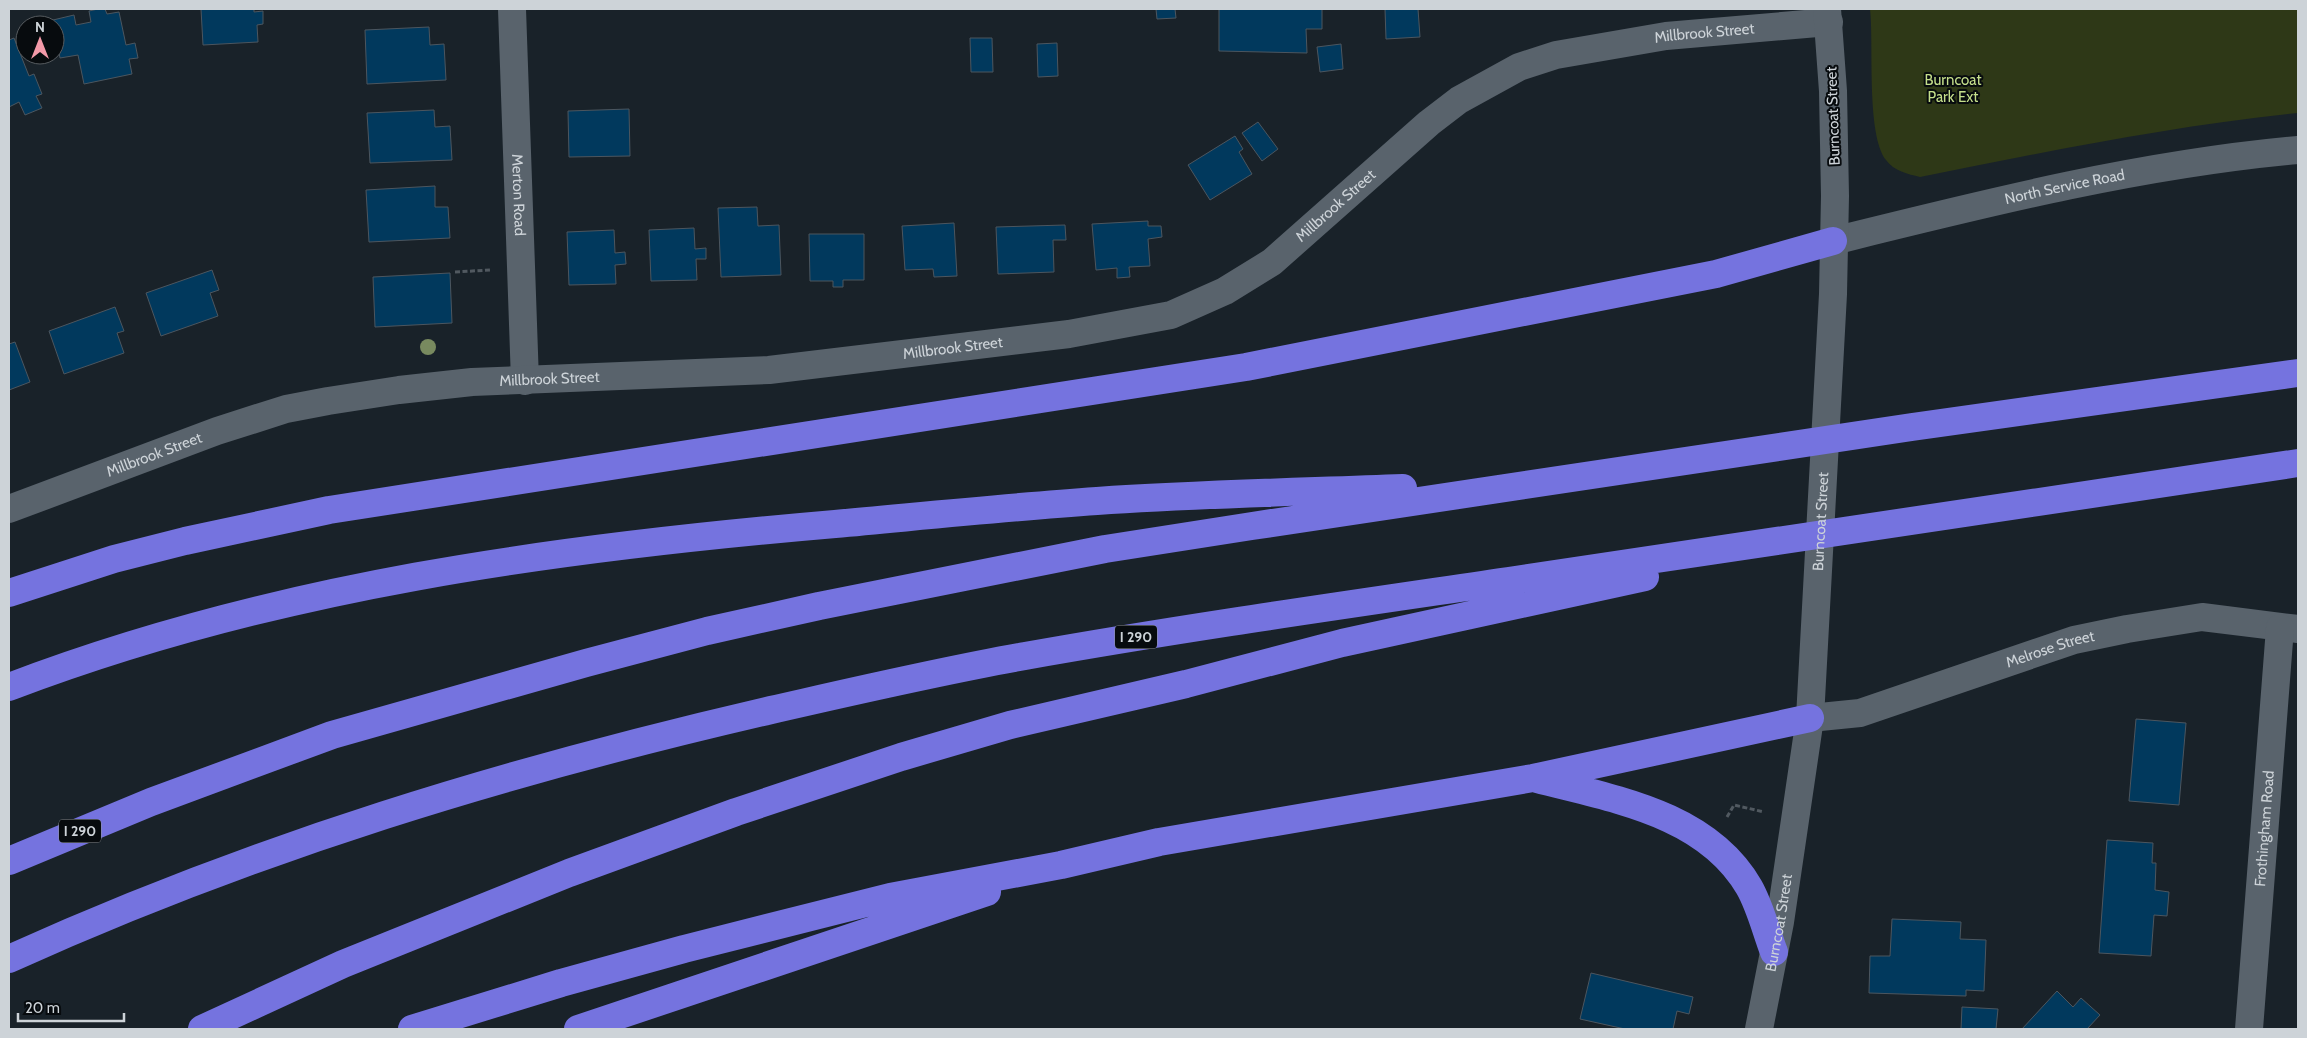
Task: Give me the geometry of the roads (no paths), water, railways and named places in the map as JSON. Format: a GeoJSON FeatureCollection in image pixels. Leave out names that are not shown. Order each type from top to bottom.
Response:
{"type":"FeatureCollection","features":[{"type":"Feature","properties":{"kind":"highway"},"geometry":{"type":"LineString","coordinates":[[9,593],[114,559],[185,541],[329,510],[1246,367],[1716,274],[1833,241]]}},
{"type":"Feature","properties":{"kind":"highway","name":"I 290"},"geometry":{"type":"LineString","coordinates":[[9,860],[151,802],[332,735],[707,631],[1105,549],[1549,481],[2298,373]]}},
{"type":"Feature","properties":{"kind":"highway","name":"I 290"},"geometry":{"type":"LineString","coordinates":[[9,959],[152,899],[341,828],[471,787],[676,732],[836,695],[1019,657],[1240,620],[2298,463]]}},
{"type":"Feature","properties":{"kind":"highway"},"geometry":{"type":"LineString","coordinates":[[9,687],[116,648],[238,614],[415,576],[553,553],[712,535],[1098,501],[1549,481]]}},
{"type":"Feature","properties":{"kind":"highway"},"geometry":{"type":"LineString","coordinates":[[202,1029],[343,964],[569,873],[736,812],[901,757],[1010,725],[1387,633],[1614,584],[1772,542]]}},
{"type":"Feature","properties":{"kind":"highway"},"geometry":{"type":"LineString","coordinates":[[412,1029],[560,983],[805,918],[890,898],[1061,865],[1159,842],[1533,778],[1810,718]]}},
{"type":"Feature","properties":{"kind":"highway"},"geometry":{"type":"LineString","coordinates":[[1533,778],[1635,805],[1683,825],[1721,850],[1749,888],[1774,952]]}},
{"type":"Feature","properties":{"kind":"highway"},"geometry":{"type":"LineString","coordinates":[[578,1029],[946,908],[1061,865]]}},
{"type":"Feature","properties":{"kind":"main road","name":"Merton Road"},"geometry":{"type":"LineString","coordinates":[[512,9],[525,381]]}},
{"type":"Feature","properties":{"kind":"main road","name":"Millbrook Street"},"geometry":{"type":"LineString","coordinates":[[9,509],[217,431],[286,409],[399,390],[472,382],[769,370],[1069,334],[1171,315],[1225,291],[1272,262],[1429,124],[1459,100],[1519,66],[1556,55],[1666,36],[1828,15]]}},
{"type":"Feature","properties":{"kind":"main road","name":"Burncoat Street"},"geometry":{"type":"LineString","coordinates":[[1759,1029],[1774,952],[1810,718],[1832,312],[1834,148],[1828,15]]}},
{"type":"Feature","properties":{"kind":"main road","name":"North Service Road"},"geometry":{"type":"LineString","coordinates":[[1833,241],[2051,189],[2259,153],[2298,150]]}},
{"type":"Feature","properties":{"kind":"main road","name":"Melrose Street"},"geometry":{"type":"LineString","coordinates":[[1810,718],[1860,713],[2074,640],[2127,628],[2202,617],[2289,629]]}},
{"type":"Feature","properties":{"kind":"main road","name":"Frothingham Road"},"geometry":{"type":"LineString","coordinates":[[2249,1029],[2289,629]]}},
{"type":"Feature","properties":{"kind":"park label","name":"Burncoat Park Ext"},"geometry":{"type":"Point","coordinates":[1953,88]}}]}
